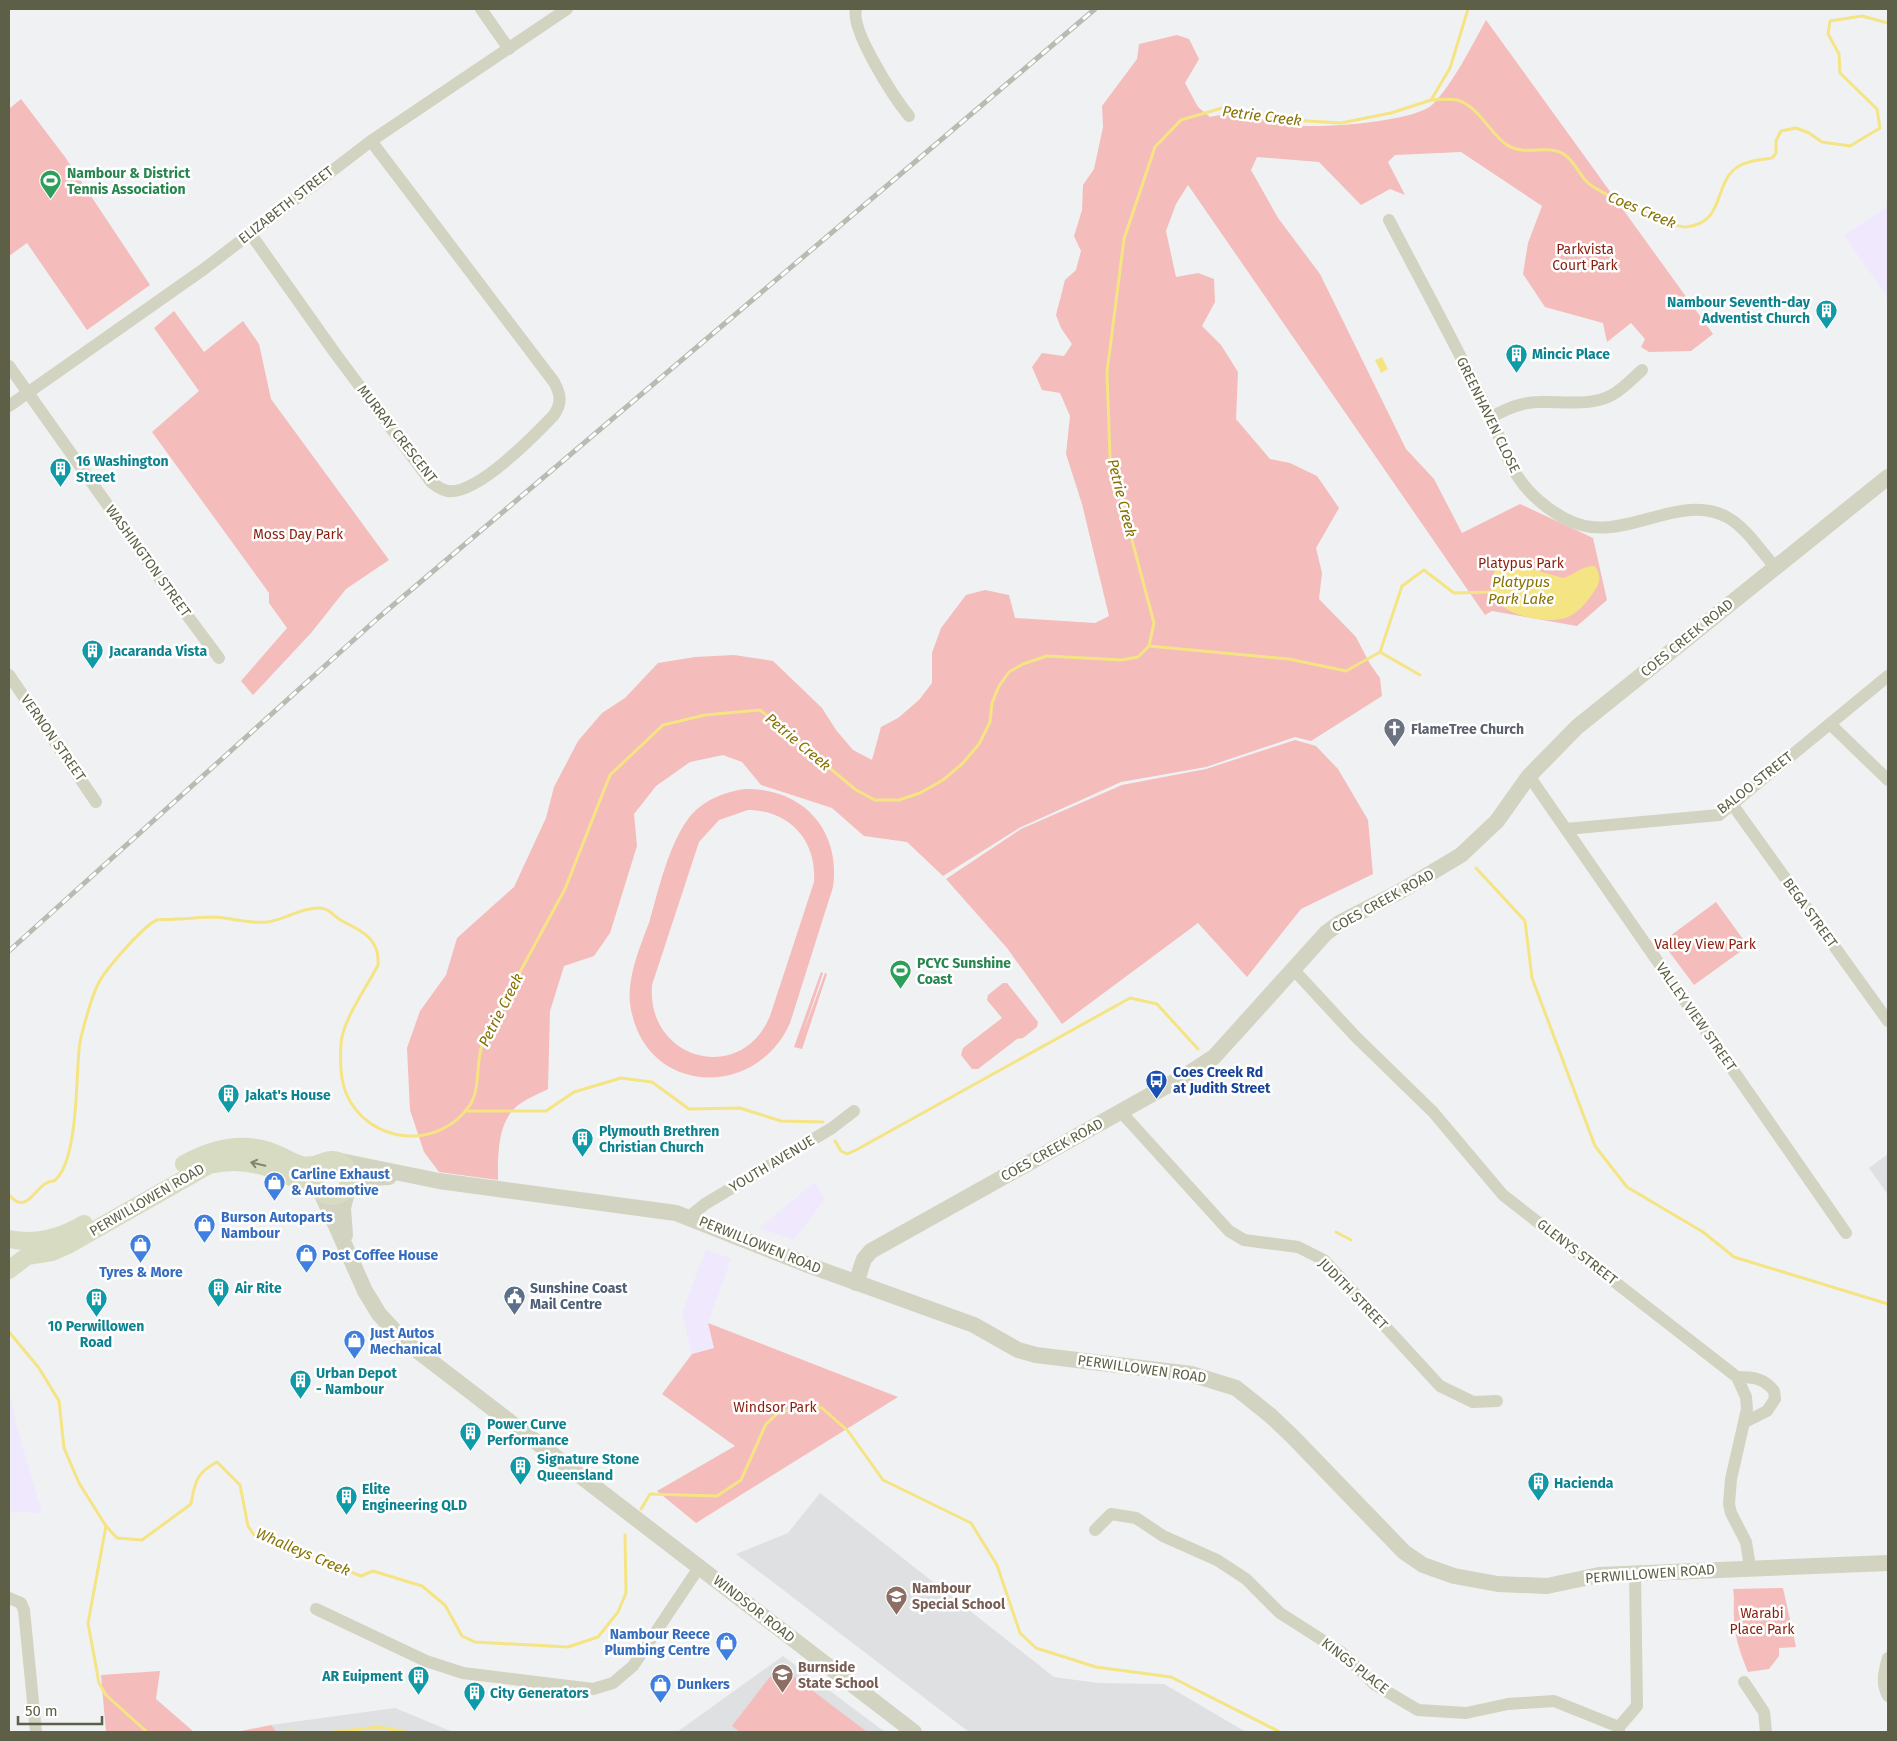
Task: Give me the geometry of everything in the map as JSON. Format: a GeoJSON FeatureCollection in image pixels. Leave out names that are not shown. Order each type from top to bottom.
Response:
{"type":"FeatureCollection","features":[{"type":"Feature","properties":{"kind":"main road","name":"PERWILLOWEN ROAD"},"geometry":{"type":"LineString","coordinates":[[9,1239],[37,1242],[59,1236],[81,1226],[196,1157],[217,1149],[236,1146],[257,1148],[296,1164],[308,1166],[330,1161]]}},
{"type":"Feature","properties":{"kind":"main road","name":"PERWILLOWEN ROAD"},"geometry":{"type":"LineString","coordinates":[[9,1270],[27,1256],[52,1252],[68,1245],[209,1165],[231,1161],[258,1163],[320,1191]]}},
{"type":"Feature","properties":{"kind":"main road"},"geometry":{"type":"LineString","coordinates":[[330,1161],[344,1164],[349,1171],[350,1180],[348,1187],[343,1193],[334,1196],[320,1191],[315,1184],[315,1173],[330,1161]]}},
{"type":"Feature","properties":{"kind":"main road"},"geometry":{"type":"LineString","coordinates":[[9,1249],[12,1259],[9,1270]]}},
{"type":"Feature","properties":{"kind":"street"},"geometry":{"type":"LineString","coordinates":[[481,9],[509,49]]}},
{"type":"Feature","properties":{"kind":"street","name":"ELIZABETH STREET"},"geometry":{"type":"LineString","coordinates":[[9,406],[204,269],[371,141],[567,9]]}},
{"type":"Feature","properties":{"kind":"street"},"geometry":{"type":"LineString","coordinates":[[856,9],[857,26],[889,90],[909,116]]}},
{"type":"Feature","properties":{"kind":"street","name":"MURRAY CRESCENT"},"geometry":{"type":"LineString","coordinates":[[250,233],[335,353],[431,482],[440,489],[457,491],[466,488],[498,468],[554,415],[559,407],[559,392],[554,382],[371,141]]}},
{"type":"Feature","properties":{"kind":"street","name":"GREENHAVEN CLOSE"},"geometry":{"type":"LineString","coordinates":[[1389,220],[1491,417],[1519,479],[1544,505],[1565,519],[1580,525],[1607,529],[1677,513],[1703,511],[1715,513],[1733,522],[1775,567]]}},
{"type":"Feature","properties":{"kind":"street","name":"WASHINGTON STREET"},"geometry":{"type":"LineString","coordinates":[[9,366],[163,583],[219,658]]}},
{"type":"Feature","properties":{"kind":"street"},"geometry":{"type":"LineString","coordinates":[[1491,417],[1515,405],[1526,403],[1588,402],[1612,395],[1642,370]]}},
{"type":"Feature","properties":{"kind":"street","name":"COES CREEK ROAD"},"geometry":{"type":"LineString","coordinates":[[856,1282],[864,1259],[871,1251],[1121,1112],[1214,1057],[1319,940],[1341,922],[1413,885],[1461,855],[1497,821],[1529,776],[1577,727],[1888,477]]}},
{"type":"Feature","properties":{"kind":"street","name":"VERNON STREET"},"geometry":{"type":"LineString","coordinates":[[9,675],[96,802]]}},
{"type":"Feature","properties":{"kind":"street","name":"BALOO STREET"},"geometry":{"type":"LineString","coordinates":[[1566,829],[1719,814],[1888,676]]}},
{"type":"Feature","properties":{"kind":"street"},"geometry":{"type":"LineString","coordinates":[[1830,724],[1888,780]]}},
{"type":"Feature","properties":{"kind":"street","name":"VALLEY VIEW STREET"},"geometry":{"type":"LineString","coordinates":[[1529,776],[1846,1232]]}},
{"type":"Feature","properties":{"kind":"street","name":"BEGA STREET"},"geometry":{"type":"LineString","coordinates":[[1732,804],[1888,1021]]}},
{"type":"Feature","properties":{"kind":"street","name":"GLENYS STREET"},"geometry":{"type":"LineString","coordinates":[[1293,969],[1355,1036],[1434,1112],[1503,1195],[1737,1377]]}},
{"type":"Feature","properties":{"kind":"street","name":"YOUTH AVENUE"},"geometry":{"type":"LineString","coordinates":[[689,1217],[719,1195],[832,1128],[854,1111]]}},
{"type":"Feature","properties":{"kind":"street","name":"JUDITH STREET"},"geometry":{"type":"LineString","coordinates":[[1121,1112],[1229,1231],[1244,1240],[1298,1247],[1324,1260],[1440,1386],[1473,1402],[1497,1401]]}},
{"type":"Feature","properties":{"kind":"street","name":"PERWILLOWEN ROAD"},"geometry":{"type":"LineString","coordinates":[[330,1161],[439,1181],[654,1208],[689,1217],[856,1282],[974,1325],[1018,1350],[1036,1355],[1191,1374],[1236,1388],[1271,1416],[1390,1539],[1423,1565],[1454,1576],[1498,1584],[1547,1586],[1599,1575],[1750,1567],[1888,1563]]}},
{"type":"Feature","properties":{"kind":"street","name":"PERWILLOWEN ROAD"},"geometry":{"type":"LineString","coordinates":[[348,1187],[376,1177],[439,1181]]}},
{"type":"Feature","properties":{"kind":"street"},"geometry":{"type":"LineString","coordinates":[[348,1187],[343,1214],[348,1254]]}},
{"type":"Feature","properties":{"kind":"street"},"geometry":{"type":"LineString","coordinates":[[320,1191],[328,1205],[348,1254]]}},
{"type":"Feature","properties":{"kind":"street","name":"WINDSOR ROAD"},"geometry":{"type":"LineString","coordinates":[[348,1254],[376,1308],[402,1339],[914,1732]]}},
{"type":"Feature","properties":{"kind":"street"},"geometry":{"type":"LineString","coordinates":[[1745,1422],[1767,1411],[1775,1399],[1774,1391],[1763,1380],[1753,1377],[1737,1377],[1746,1397],[1745,1422],[1731,1479],[1729,1504],[1731,1513],[1746,1542],[1750,1567]]}},
{"type":"Feature","properties":{"kind":"street","name":"KINGS PLACE"},"geometry":{"type":"LineString","coordinates":[[1095,1530],[1111,1514],[1136,1518],[1163,1536],[1217,1560],[1246,1579],[1280,1613],[1341,1652],[1374,1684],[1418,1710],[1466,1713],[1508,1704],[1554,1701],[1619,1730]]}},
{"type":"Feature","properties":{"kind":"street"},"geometry":{"type":"LineString","coordinates":[[316,1609],[426,1661],[463,1673],[593,1689],[613,1682],[633,1666],[700,1566]]}},
{"type":"Feature","properties":{"kind":"street"},"geometry":{"type":"LineString","coordinates":[[1619,1730],[1637,1706],[1635,1573]]}},
{"type":"Feature","properties":{"kind":"street"},"geometry":{"type":"LineString","coordinates":[[15,1601],[24,1610],[28,1633],[36,1732]]}},
{"type":"Feature","properties":{"kind":"street"},"geometry":{"type":"LineString","coordinates":[[1888,1658],[1883,1675],[1884,1689],[1888,1696]]}},
{"type":"Feature","properties":{"kind":"street"},"geometry":{"type":"LineString","coordinates":[[1744,1682],[1764,1712],[1766,1732]]}},
{"type":"Feature","properties":{"kind":"shaded area"},"geometry":{"type":"Polygon","coordinates":[[[1888,206],[1888,299],[1844,235],[1888,206]]]}},
{"type":"Feature","properties":{"kind":"shaded area"},"geometry":{"type":"Polygon","coordinates":[[[1888,1154],[1888,1195],[1869,1168],[1888,1154]]]}},
{"type":"Feature","properties":{"kind":"shaded area"},"geometry":{"type":"Polygon","coordinates":[[[815,1182],[825,1199],[794,1240],[759,1228],[815,1182]]]}},
{"type":"Feature","properties":{"kind":"shaded area"},"geometry":{"type":"Polygon","coordinates":[[[706,1249],[731,1259],[708,1323],[714,1348],[692,1354],[682,1313],[706,1249]]]}},
{"type":"Feature","properties":{"kind":"shaded area"},"geometry":{"type":"Polygon","coordinates":[[[11,1399],[17,1427],[42,1513],[9,1512],[9,1400],[11,1399]]]}},
{"type":"Feature","properties":{"kind":"shaded area","name":"Nambour Special School"},"geometry":{"type":"Polygon","coordinates":[[[820,1493],[1054,1677],[1098,1683],[1164,1684],[1246,1732],[969,1732],[736,1554],[788,1533],[820,1493]]]}},
{"type":"Feature","properties":{"kind":"shaded area","name":"Burnside State School"},"geometry":{"type":"Polygon","coordinates":[[[783,1656],[885,1732],[677,1732],[783,1656]]]}},
{"type":"Feature","properties":{"kind":"shaded area"},"geometry":{"type":"Polygon","coordinates":[[[395,1708],[453,1732],[277,1732],[271,1725],[395,1708]]]}},
{"type":"Feature","properties":{"kind":"green space"},"geometry":{"type":"Polygon","coordinates":[[[1486,20],[1713,334],[1691,351],[1649,352],[1641,347],[1645,339],[1631,323],[1607,342],[1603,323],[1545,307],[1523,274],[1528,243],[1542,206],[1461,152],[1395,155],[1388,162],[1405,195],[1390,189],[1361,205],[1319,162],[1257,157],[1251,170],[1278,218],[1320,274],[1406,449],[1434,479],[1462,533],[1520,504],[1593,538],[1607,600],[1577,626],[1492,611],[1485,615],[1188,185],[1176,204],[1166,231],[1176,277],[1198,273],[1214,279],[1215,302],[1202,326],[1221,345],[1238,372],[1236,419],[1270,459],[1290,463],[1317,476],[1339,508],[1316,548],[1322,573],[1319,599],[1356,637],[1370,664],[1380,678],[1382,696],[1311,741],[1295,737],[1206,767],[1121,782],[1019,828],[943,876],[907,842],[864,836],[832,808],[761,785],[742,762],[723,755],[690,762],[656,786],[634,814],[637,846],[610,933],[594,956],[564,966],[550,1011],[548,1089],[528,1099],[510,1113],[500,1140],[498,1180],[439,1172],[424,1152],[410,1110],[407,1048],[420,1011],[446,975],[457,938],[514,887],[546,818],[554,787],[578,741],[602,713],[625,698],[658,663],[695,657],[734,655],[773,661],[822,708],[836,730],[853,750],[872,760],[881,727],[898,718],[919,700],[932,683],[932,653],[941,628],[966,595],[985,590],[1009,595],[1015,618],[1095,623],[1109,616],[1082,504],[1066,454],[1070,416],[1060,393],[1042,390],[1032,367],[1042,353],[1064,356],[1072,344],[1061,328],[1056,315],[1065,280],[1076,270],[1081,251],[1074,236],[1082,210],[1083,185],[1094,169],[1103,127],[1102,106],[1137,59],[1139,44],[1177,35],[1189,39],[1199,59],[1185,83],[1198,107],[1210,117],[1220,115],[1241,116],[1282,124],[1305,126],[1344,125],[1388,120],[1423,110],[1433,104],[1455,75],[1486,20]]]}},
{"type":"Feature","properties":{"kind":"green space","name":"Nambour & District Tennis Association"},"geometry":{"type":"Polygon","coordinates":[[[21,99],[65,157],[150,285],[87,330],[27,243],[9,256],[9,109],[21,99]]]}},
{"type":"Feature","properties":{"kind":"green space","name":"Moss Day Park"},"geometry":{"type":"Polygon","coordinates":[[[174,311],[204,352],[243,321],[259,344],[271,399],[389,560],[346,589],[311,633],[253,695],[241,681],[287,628],[269,603],[269,593],[152,432],[199,391],[154,328],[174,311]]]}},
{"type":"Feature","properties":{"kind":"green space"},"geometry":{"type":"Polygon","coordinates":[[[1295,740],[1316,746],[1338,769],[1368,820],[1373,874],[1301,909],[1247,977],[1198,923],[1062,1024],[1007,948],[946,879],[1021,829],[1122,785],[1206,769],[1295,740]]]}},
{"type":"Feature","properties":{"kind":"green space"},"geometry":{"type":"Polygon","coordinates":[[[738,790],[766,791],[784,796],[814,816],[824,831],[831,848],[834,866],[833,887],[790,1023],[775,1048],[754,1065],[731,1075],[706,1077],[682,1073],[660,1061],[643,1041],[631,1010],[630,984],[636,958],[671,851],[684,825],[703,804],[723,794],[738,790]],[[748,810],[719,820],[699,842],[652,985],[654,1011],[664,1031],[679,1046],[698,1055],[718,1057],[738,1051],[756,1038],[770,1016],[814,882],[814,867],[811,853],[798,830],[776,815],[763,811],[748,810]]]}},
{"type":"Feature","properties":{"kind":"green space","name":"Valley View Park"},"geometry":{"type":"Polygon","coordinates":[[[1716,902],[1748,946],[1694,985],[1662,942],[1716,902]]]}},
{"type":"Feature","properties":{"kind":"green space"},"geometry":{"type":"Polygon","coordinates":[[[821,972],[823,973],[802,1036],[825,973],[827,974],[802,1049],[794,1047],[821,972]]]}},
{"type":"Feature","properties":{"kind":"green space"},"geometry":{"type":"Polygon","coordinates":[[[1003,983],[1007,983],[1038,1022],[1037,1027],[1023,1038],[1017,1039],[978,1069],[972,1069],[961,1055],[963,1048],[1002,1018],[987,1000],[988,995],[1003,983]]]}},
{"type":"Feature","properties":{"kind":"green space","name":"Windsor Park"},"geometry":{"type":"Polygon","coordinates":[[[708,1323],[898,1397],[696,1523],[657,1491],[735,1446],[662,1394],[692,1354],[714,1348],[708,1323]]]}},
{"type":"Feature","properties":{"kind":"green space","name":"Warabi Place Park"},"geometry":{"type":"Polygon","coordinates":[[[1783,1588],[1796,1647],[1779,1648],[1779,1656],[1769,1669],[1748,1672],[1740,1652],[1735,1631],[1733,1589],[1783,1588]]]}},
{"type":"Feature","properties":{"kind":"green space"},"geometry":{"type":"Polygon","coordinates":[[[779,1665],[867,1732],[740,1732],[732,1726],[779,1665]]]}},
{"type":"Feature","properties":{"kind":"green space"},"geometry":{"type":"Polygon","coordinates":[[[160,1671],[156,1699],[194,1732],[106,1732],[101,1675],[160,1671]]]}},
{"type":"Feature","properties":{"kind":"green space"},"geometry":{"type":"Polygon","coordinates":[[[271,1725],[277,1732],[236,1732],[271,1725]]]}},
{"type":"Feature","properties":{"kind":"water"},"geometry":{"type":"Polygon","coordinates":[[[1382,357],[1388,369],[1381,373],[1375,360],[1382,357]]]}},
{"type":"Feature","properties":{"kind":"water","name":"Platypus Park Lake"},"geometry":{"type":"Polygon","coordinates":[[[1504,561],[1563,578],[1586,567],[1595,566],[1599,573],[1599,583],[1585,604],[1576,613],[1558,620],[1530,618],[1516,614],[1495,599],[1491,589],[1493,576],[1497,567],[1504,561]]]}},
{"type":"Feature","properties":{"kind":"waterway","name":"Petrie Creek"},"geometry":{"type":"LineString","coordinates":[[9,1195],[16,1201],[22,1202],[27,1200],[42,1186],[54,1181],[62,1171],[68,1157],[72,1139],[80,1044],[98,984],[125,949],[157,920],[214,917],[267,922],[305,910],[322,908],[330,911],[339,919],[364,933],[376,949],[378,965],[350,1015],[342,1035],[341,1063],[344,1088],[356,1110],[370,1123],[387,1132],[405,1136],[423,1135],[441,1130],[457,1120],[470,1105],[476,1087],[483,1042],[565,889],[610,775],[663,725],[705,715],[760,710],[856,790],[875,800],[899,800],[920,793],[943,780],[963,763],[979,744],[990,722],[992,703],[999,686],[1009,672],[1023,664],[1047,656],[1122,660],[1138,657],[1149,646],[1154,623],[1110,457],[1107,372],[1124,239],[1155,147],[1181,120],[1222,108],[1291,120],[1341,123],[1391,113],[1431,100],[1450,68],[1468,9]]}},
{"type":"Feature","properties":{"kind":"waterway","name":"Coes Creek"},"geometry":{"type":"LineString","coordinates":[[1431,100],[1454,99],[1465,103],[1507,145],[1522,150],[1551,150],[1565,155],[1584,179],[1593,187],[1652,216],[1686,227],[1699,224],[1708,218],[1714,210],[1725,182],[1739,166],[1751,161],[1772,158],[1776,153],[1776,141],[1781,131],[1796,128],[1809,133],[1822,142],[1850,146],[1880,128],[1877,109],[1840,73],[1839,54],[1828,34],[1830,21],[1862,16],[1888,23]]}},
{"type":"Feature","properties":{"kind":"waterway"},"geometry":{"type":"LineString","coordinates":[[1149,646],[1289,659],[1346,671],[1380,652],[1402,586],[1424,570],[1454,593],[1491,592]]}},
{"type":"Feature","properties":{"kind":"waterway"},"geometry":{"type":"LineString","coordinates":[[1380,652],[1420,675]]}},
{"type":"Feature","properties":{"kind":"waterway"},"geometry":{"type":"LineString","coordinates":[[1476,868],[1525,921],[1532,978],[1595,1146],[1627,1187],[1703,1232],[1734,1257],[1888,1304]]}},
{"type":"Feature","properties":{"kind":"waterway"},"geometry":{"type":"LineString","coordinates":[[835,1141],[841,1151],[847,1154],[856,1150],[1130,998],[1157,1004],[1198,1049]]}},
{"type":"Feature","properties":{"kind":"waterway"},"geometry":{"type":"LineString","coordinates":[[465,1111],[546,1111],[574,1092],[621,1078],[652,1082],[689,1109],[740,1108],[781,1121],[823,1122]]}},
{"type":"Feature","properties":{"kind":"waterway"},"geometry":{"type":"LineString","coordinates":[[1217,1081],[1219,1085]]}},
{"type":"Feature","properties":{"kind":"waterway"},"geometry":{"type":"LineString","coordinates":[[1336,1232],[1351,1240]]}},
{"type":"Feature","properties":{"kind":"waterway","name":"Whalleys Creek"},"geometry":{"type":"LineString","coordinates":[[9,1332],[39,1368],[59,1401],[64,1448],[79,1483],[106,1526],[88,1623],[99,1683],[106,1695],[147,1732]]}},
{"type":"Feature","properties":{"kind":"waterway","name":"Whalleys Creek"},"geometry":{"type":"LineString","coordinates":[[641,1509],[650,1494],[717,1496],[741,1480],[766,1424],[778,1413],[806,1405],[822,1408],[848,1431],[883,1480],[971,1523],[997,1565],[1020,1633],[1036,1648],[1096,1667],[1171,1677],[1280,1732]]}},
{"type":"Feature","properties":{"kind":"waterway","name":"Whalleys Creek"},"geometry":{"type":"LineString","coordinates":[[106,1526],[117,1538],[142,1540],[191,1504],[194,1490],[201,1474],[217,1462],[240,1485],[248,1526],[254,1535],[361,1576],[373,1571],[422,1586],[445,1605],[462,1636],[475,1642],[568,1647],[598,1637],[618,1612],[626,1593],[625,1535]]}},
{"type":"Feature","properties":{"kind":"waterway"},"geometry":{"type":"LineString","coordinates":[[333,1732],[379,1727],[406,1732]]}},
{"type":"Feature","properties":{"kind":"waterway"},"geometry":{"type":"LineString","coordinates":[[286,1732],[294,1732]]}},
{"type":"Feature","properties":{"kind":"railway"},"geometry":{"type":"LineString","coordinates":[[9,951],[378,618],[1095,9]]}},
{"type":"Feature","properties":{"kind":"place","name":"Nambour & District Tennis Association"},"geometry":{"type":"Point","coordinates":[51,200]}},
{"type":"Feature","properties":{"kind":"place","name":"Nambour Seventh-day Adventist Church"},"geometry":{"type":"Point","coordinates":[1826,329]}},
{"type":"Feature","properties":{"kind":"place","name":"Mincic Place"},"geometry":{"type":"Point","coordinates":[1516,373]}},
{"type":"Feature","properties":{"kind":"place","name":"16 Washington Street"},"geometry":{"type":"Point","coordinates":[60,488]}},
{"type":"Feature","properties":{"kind":"place","name":"Jacaranda Vista"},"geometry":{"type":"Point","coordinates":[93,670]}},
{"type":"Feature","properties":{"kind":"place","name":"FlameTree Church"},"geometry":{"type":"Point","coordinates":[1395,748]}},
{"type":"Feature","properties":{"kind":"place","name":"PCYC Sunshine Coast"},"geometry":{"type":"Point","coordinates":[901,990]}},
{"type":"Feature","properties":{"kind":"place","name":"Coes Creek Rd at Judith Street"},"geometry":{"type":"Point","coordinates":[1157,1099]}},
{"type":"Feature","properties":{"kind":"place","name":"Jakat's House"},"geometry":{"type":"Point","coordinates":[229,1114]}},
{"type":"Feature","properties":{"kind":"place","name":"Plymouth Brethren Christian Church"},"geometry":{"type":"Point","coordinates":[583,1158]}},
{"type":"Feature","properties":{"kind":"place","name":"Carline Exhaust & Automotive"},"geometry":{"type":"Point","coordinates":[275,1201]}},
{"type":"Feature","properties":{"kind":"place","name":"Burson Autoparts Nambour"},"geometry":{"type":"Point","coordinates":[205,1244]}},
{"type":"Feature","properties":{"kind":"place","name":"Tyres & More"},"geometry":{"type":"Point","coordinates":[141,1263]}},
{"type":"Feature","properties":{"kind":"place","name":"Post Coffee House"},"geometry":{"type":"Point","coordinates":[306,1274]}},
{"type":"Feature","properties":{"kind":"place","name":"Air Rite"},"geometry":{"type":"Point","coordinates":[219,1307]}},
{"type":"Feature","properties":{"kind":"place","name":"Sunshine Coast Mail Centre"},"geometry":{"type":"Point","coordinates":[514,1315]}},
{"type":"Feature","properties":{"kind":"place","name":"10 Perwillowen Road"},"geometry":{"type":"Point","coordinates":[96,1317]}},
{"type":"Feature","properties":{"kind":"place","name":"Just Autos Mechanical"},"geometry":{"type":"Point","coordinates":[354,1360]}},
{"type":"Feature","properties":{"kind":"place","name":"Urban Depot - Nambour"},"geometry":{"type":"Point","coordinates":[300,1400]}},
{"type":"Feature","properties":{"kind":"place","name":"Power Curve Performance"},"geometry":{"type":"Point","coordinates":[471,1451]}},
{"type":"Feature","properties":{"kind":"place","name":"Signature Stone Queensland"},"geometry":{"type":"Point","coordinates":[521,1486]}},
{"type":"Feature","properties":{"kind":"place","name":"Hacienda"},"geometry":{"type":"Point","coordinates":[1538,1502]}},
{"type":"Feature","properties":{"kind":"place","name":"Elite Engineering QLD"},"geometry":{"type":"Point","coordinates":[346,1516]}},
{"type":"Feature","properties":{"kind":"place","name":"Nambour Special School"},"geometry":{"type":"Point","coordinates":[896,1615]}},
{"type":"Feature","properties":{"kind":"place","name":"Nambour Reece Plumbing Centre"},"geometry":{"type":"Point","coordinates":[726,1661]}},
{"type":"Feature","properties":{"kind":"place","name":"Burnside State School"},"geometry":{"type":"Point","coordinates":[782,1694]}},
{"type":"Feature","properties":{"kind":"place","name":"AR Euipment"},"geometry":{"type":"Point","coordinates":[419,1695]}},
{"type":"Feature","properties":{"kind":"place","name":"Dunkers"},"geometry":{"type":"Point","coordinates":[661,1703]}},
{"type":"Feature","properties":{"kind":"place","name":"City Generators"},"geometry":{"type":"Point","coordinates":[474,1712]}},
{"type":"Feature","properties":{"kind":"park label","name":"Parkvista Court Park"},"geometry":{"type":"Point","coordinates":[1585,258]}},
{"type":"Feature","properties":{"kind":"park label","name":"Platypus Park"},"geometry":{"type":"Point","coordinates":[1521,563]}}]}
